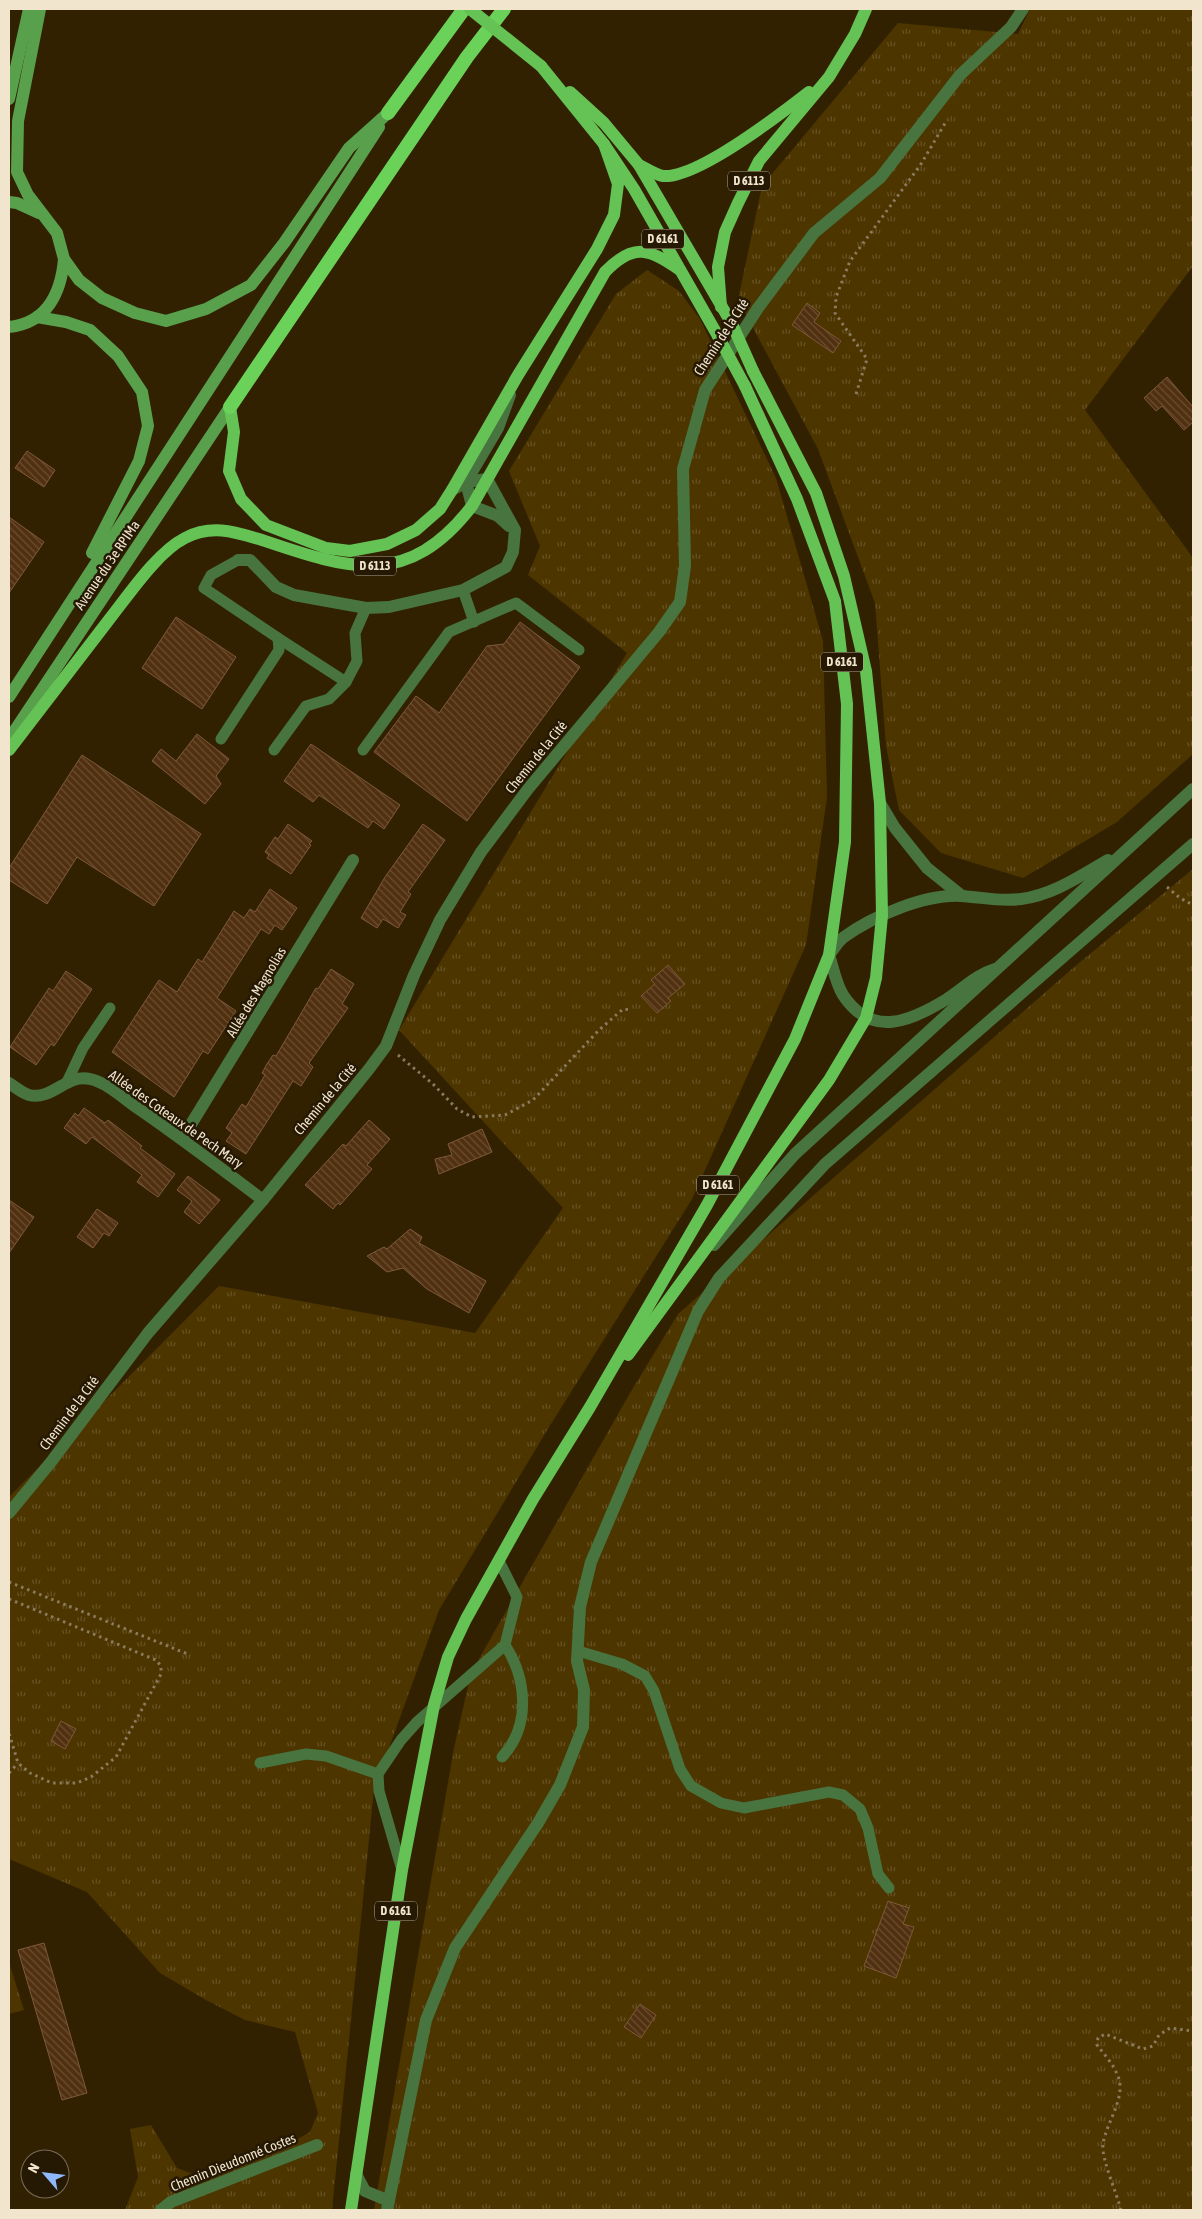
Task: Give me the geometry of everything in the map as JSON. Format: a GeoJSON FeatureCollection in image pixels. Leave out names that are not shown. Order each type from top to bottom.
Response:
{"type":"FeatureCollection","features":[{"type":"Feature","properties":{"kind":"highway"},"geometry":{"type":"LineString","coordinates":[[388,112],[464,9]]}},
{"type":"Feature","properties":{"kind":"highway"},"geometry":{"type":"LineString","coordinates":[[230,407],[468,57],[504,9]]}},
{"type":"Feature","properties":{"kind":"main road"},"geometry":{"type":"LineString","coordinates":[[9,99],[29,9]]}},
{"type":"Feature","properties":{"kind":"main road"},"geometry":{"type":"LineString","coordinates":[[9,327],[18,326],[37,317],[53,301],[62,281],[64,259],[57,233],[39,213],[21,180],[17,163],[18,121],[40,9]]}},
{"type":"Feature","properties":{"kind":"main road","name":"D 6113"},"geometry":{"type":"LineString","coordinates":[[470,9],[541,66],[604,123],[638,165],[663,176],[685,173],[758,132],[829,76]]}},
{"type":"Feature","properties":{"kind":"main road","name":"D 6113"},"geometry":{"type":"LineString","coordinates":[[721,307],[718,267],[725,232],[738,203],[759,161],[829,76],[854,34],[866,9]]}},
{"type":"Feature","properties":{"kind":"main road","name":"D 6113"},"geometry":{"type":"LineString","coordinates":[[230,407],[234,432],[229,470],[242,499],[266,525],[326,548],[350,551],[394,540],[416,530],[440,509],[518,375],[597,250],[614,215],[618,184],[604,144],[541,66]]}},
{"type":"Feature","properties":{"kind":"main road"},"geometry":{"type":"LineString","coordinates":[[64,259],[80,280],[102,298],[135,313],[166,321],[206,309],[251,285],[284,243],[349,148],[388,112]]}},
{"type":"Feature","properties":{"kind":"main road"},"geometry":{"type":"LineString","coordinates":[[9,697],[388,112]]}},
{"type":"Feature","properties":{"kind":"main road","name":"D 6161"},"geometry":{"type":"LineString","coordinates":[[351,2210],[402,1870],[434,1705],[448,1657],[498,1560],[708,1205],[795,1039],[829,955],[845,842],[847,704],[835,601],[797,499],[744,386],[718,336],[634,189],[604,144]]}},
{"type":"Feature","properties":{"kind":"main road","name":"D 6161"},"geometry":{"type":"LineString","coordinates":[[590,1407],[824,1088],[866,1018],[876,978],[882,916],[880,803],[866,671],[844,576],[816,494],[753,371],[732,324],[638,165]]}},
{"type":"Feature","properties":{"kind":"main road"},"geometry":{"type":"LineString","coordinates":[[9,202],[17,203],[39,213]]}},
{"type":"Feature","properties":{"kind":"main road","name":"D 6113"},"geometry":{"type":"LineString","coordinates":[[9,750],[150,567],[184,538],[206,530],[227,529],[328,562],[360,566],[388,565],[412,557],[437,542],[459,523],[472,506],[605,272],[619,258],[638,252],[656,254],[680,270]]}},
{"type":"Feature","properties":{"kind":"main road"},"geometry":{"type":"LineString","coordinates":[[20,680],[104,532],[139,461],[148,426],[142,392],[118,356],[90,330],[66,322],[37,317]]}},
{"type":"Feature","properties":{"kind":"main road","name":"Avenue du 3e RPIMa"},"geometry":{"type":"LineString","coordinates":[[9,739],[230,407]]}},
{"type":"Feature","properties":{"kind":"street","name":"Chemin de la Cité"},"geometry":{"type":"LineString","coordinates":[[9,1513],[51,1462],[148,1333],[263,1200],[386,1046],[414,975],[440,920],[481,852],[528,789],[659,632],[680,602],[685,566],[683,469],[705,390],[758,308],[814,234],[880,178],[960,75],[1011,27],[1023,9]]}},
{"type":"Feature","properties":{"kind":"street"},"geometry":{"type":"LineString","coordinates":[[515,530],[498,516],[472,506],[466,482],[498,428],[518,375]]}},
{"type":"Feature","properties":{"kind":"street"},"geometry":{"type":"LineString","coordinates":[[238,560],[250,560],[276,586],[294,595],[366,608],[389,607],[463,590],[506,567],[513,552],[515,530],[487,479],[466,482],[452,490]]}},
{"type":"Feature","properties":{"kind":"street"},"geometry":{"type":"LineString","coordinates":[[684,1279],[795,1154],[1193,790]]}},
{"type":"Feature","properties":{"kind":"street"},"geometry":{"type":"LineString","coordinates":[[880,803],[895,828],[927,868],[962,896]]}},
{"type":"Feature","properties":{"kind":"street"},"geometry":{"type":"LineString","coordinates":[[388,2206],[426,2020],[455,1948],[560,1785],[583,1727],[584,1690],[577,1661],[580,1607],[591,1562],[698,1311],[719,1278],[825,1164],[1157,878],[1193,844]]}},
{"type":"Feature","properties":{"kind":"street"},"geometry":{"type":"LineString","coordinates":[[1000,967],[980,973],[947,998],[912,1019],[889,1023],[866,1018],[857,1012],[842,994],[829,955],[843,938],[882,916],[936,897],[962,896],[991,901],[1022,899],[1054,890],[1126,850]]}},
{"type":"Feature","properties":{"kind":"street","name":"Allée des Magnolias"},"geometry":{"type":"LineString","coordinates":[[182,1139],[353,860]]}},
{"type":"Feature","properties":{"kind":"street","name":"Allée des Coteaux de Pech Mary"},"geometry":{"type":"LineString","coordinates":[[9,1084],[29,1095],[42,1095],[54,1091],[67,1082],[89,1078],[104,1084],[182,1139],[263,1200]]}},
{"type":"Feature","properties":{"kind":"street","name":"Chemin Dieudonné Costes"},"geometry":{"type":"LineString","coordinates":[[161,2210],[172,2202],[317,2145]]}},
{"type":"Feature","properties":{"kind":"street"},"geometry":{"type":"LineString","coordinates":[[356,2174],[365,2191],[388,2206]]}},
{"type":"Feature","properties":{"kind":"street"},"geometry":{"type":"LineString","coordinates":[[378,2210],[388,2206]]}},
{"type":"Feature","properties":{"kind":"lane"},"geometry":{"type":"LineString","coordinates":[[238,560],[211,574],[204,588],[346,682]]}},
{"type":"Feature","properties":{"kind":"lane"},"geometry":{"type":"LineString","coordinates":[[463,590],[474,622]]}},
{"type":"Feature","properties":{"kind":"lane"},"geometry":{"type":"LineString","coordinates":[[363,750],[449,632],[516,603],[580,650]]}},
{"type":"Feature","properties":{"kind":"lane"},"geometry":{"type":"LineString","coordinates":[[274,750],[306,706],[329,699],[346,682],[357,661],[355,633],[366,608]]}},
{"type":"Feature","properties":{"kind":"lane"},"geometry":{"type":"LineString","coordinates":[[220,739],[279,650],[278,638]]}},
{"type":"Feature","properties":{"kind":"lane"},"geometry":{"type":"LineString","coordinates":[[67,1082],[83,1048],[110,1008]]}},
{"type":"Feature","properties":{"kind":"lane"},"geometry":{"type":"LineString","coordinates":[[402,1870],[380,1791],[378,1774],[400,1740],[434,1705],[505,1645],[517,1597],[498,1560]]}},
{"type":"Feature","properties":{"kind":"lane"},"geometry":{"type":"LineString","coordinates":[[502,1757],[513,1745],[522,1718],[522,1685],[515,1660],[505,1645]]}},
{"type":"Feature","properties":{"kind":"lane"},"geometry":{"type":"LineString","coordinates":[[578,1651],[622,1664],[645,1676],[654,1691],[690,1786],[721,1803],[744,1808],[828,1792],[844,1795],[860,1809],[868,1828],[878,1874],[889,1888]]}},
{"type":"Feature","properties":{"kind":"lane"},"geometry":{"type":"LineString","coordinates":[[260,1763],[306,1754],[326,1756],[378,1774]]}},
{"type":"Feature","properties":{"kind":"path"},"geometry":{"type":"LineString","coordinates":[[856,394],[867,359],[835,314],[836,297],[850,261],[921,164],[951,114]]}},
{"type":"Feature","properties":{"kind":"path"},"geometry":{"type":"LineString","coordinates":[[1157,878],[1180,898],[1193,904]]}},
{"type":"Feature","properties":{"kind":"path"},"geometry":{"type":"LineString","coordinates":[[386,1046],[433,1084],[457,1109],[472,1117],[506,1115],[533,1100],[599,1030],[623,1009],[631,1010]]}},
{"type":"Feature","properties":{"kind":"path"},"geometry":{"type":"LineString","coordinates":[[9,1582],[190,1655]]}},
{"type":"Feature","properties":{"kind":"path"},"geometry":{"type":"LineString","coordinates":[[9,1599],[156,1660],[161,1666],[161,1674],[116,1758],[92,1777],[77,1783],[52,1783],[30,1773],[18,1763],[9,1733]]}},
{"type":"Feature","properties":{"kind":"path"},"geometry":{"type":"LineString","coordinates":[[9,1773],[18,1763]]}},
{"type":"Feature","properties":{"kind":"path"},"geometry":{"type":"LineString","coordinates":[[1121,2210],[1110,2171],[1103,2162],[1103,2144],[1121,2090],[1118,2074],[1097,2045],[1098,2038],[1105,2034],[1143,2049],[1153,2046],[1159,2035],[1170,2028],[1193,2031]]}},
{"type":"Feature","properties":{"kind":"green space"},"geometry":{"type":"Polygon","coordinates":[[[1030,9],[1193,9],[1193,266],[1085,410],[1193,558],[1193,754],[1117,822],[1023,878],[941,853],[899,810],[886,746],[875,603],[818,449],[738,300],[762,186],[898,23],[1018,34],[1030,9]]]}},
{"type":"Feature","properties":{"kind":"green space"},"geometry":{"type":"Polygon","coordinates":[[[647,270],[679,291],[700,319],[776,478],[823,641],[827,797],[806,945],[692,1199],[549,1427],[439,1610],[374,1789],[332,2210],[125,2210],[138,2177],[130,2129],[151,2125],[177,2168],[196,2175],[291,2143],[310,2132],[318,2113],[295,2032],[245,2020],[160,1973],[87,1892],[9,1859],[9,1497],[219,1286],[475,1333],[563,1208],[399,1030],[627,653],[528,575],[540,546],[509,471],[616,294],[647,270]]]}},
{"type":"Feature","properties":{"kind":"green space"},"geometry":{"type":"Polygon","coordinates":[[[1193,869],[1193,2210],[374,2210],[454,1748],[471,1673],[630,1393],[678,1314],[1073,968],[1193,869]]]}},
{"type":"Feature","properties":{"kind":"green space"},"geometry":{"type":"Polygon","coordinates":[[[9,1962],[24,2010],[9,2014],[9,1962]]]}},
{"type":"Feature","properties":{"kind":"building"},"geometry":{"type":"Polygon","coordinates":[[[807,303],[820,313],[814,322],[841,341],[833,353],[792,325],[807,303]]]}},
{"type":"Feature","properties":{"kind":"building"},"geometry":{"type":"Polygon","coordinates":[[[1167,377],[1193,407],[1193,422],[1184,430],[1162,406],[1156,411],[1144,398],[1167,377]]]}},
{"type":"Feature","properties":{"kind":"building"},"geometry":{"type":"Polygon","coordinates":[[[27,451],[55,470],[44,487],[15,468],[27,451]]]}},
{"type":"Feature","properties":{"kind":"building"},"geometry":{"type":"Polygon","coordinates":[[[9,517],[44,542],[9,593],[9,517]]]}},
{"type":"Feature","properties":{"kind":"building"},"geometry":{"type":"Polygon","coordinates":[[[176,617],[236,657],[202,709],[142,668],[176,617]]]}},
{"type":"Feature","properties":{"kind":"building"},"geometry":{"type":"Polygon","coordinates":[[[520,622],[580,667],[467,821],[374,752],[416,696],[439,713],[487,646],[504,644],[520,622]]]}},
{"type":"Feature","properties":{"kind":"building"},"geometry":{"type":"Polygon","coordinates":[[[197,734],[229,759],[216,776],[221,784],[205,804],[152,761],[161,749],[176,761],[197,734]]]}},
{"type":"Feature","properties":{"kind":"building"},"geometry":{"type":"Polygon","coordinates":[[[311,744],[400,805],[384,829],[373,821],[368,828],[319,795],[313,802],[284,781],[311,744]]]}},
{"type":"Feature","properties":{"kind":"building"},"geometry":{"type":"Polygon","coordinates":[[[82,755],[201,834],[154,906],[77,857],[47,904],[9,880],[9,868],[82,755]]]}},
{"type":"Feature","properties":{"kind":"building"},"geometry":{"type":"Polygon","coordinates":[[[288,824],[312,841],[291,874],[267,858],[269,855],[265,852],[275,837],[278,839],[288,824]]]}},
{"type":"Feature","properties":{"kind":"building"},"geometry":{"type":"Polygon","coordinates":[[[423,824],[445,840],[408,892],[411,894],[400,912],[406,915],[398,928],[383,919],[377,928],[361,918],[385,877],[423,824]]]}},
{"type":"Feature","properties":{"kind":"building"},"geometry":{"type":"Polygon","coordinates":[[[270,889],[297,908],[282,930],[275,925],[269,934],[261,929],[217,998],[236,1011],[208,1054],[203,1051],[174,1097],[112,1052],[159,980],[177,992],[198,959],[202,962],[234,911],[244,918],[250,909],[255,912],[270,889]]]}},
{"type":"Feature","properties":{"kind":"building"},"geometry":{"type":"Polygon","coordinates":[[[668,965],[685,984],[668,998],[671,1001],[657,1013],[641,996],[655,984],[651,980],[668,965]]]}},
{"type":"Feature","properties":{"kind":"building"},"geometry":{"type":"Polygon","coordinates":[[[331,969],[354,984],[342,1004],[348,1008],[309,1063],[313,1067],[301,1086],[293,1081],[246,1154],[226,1141],[232,1133],[226,1128],[242,1104],[246,1107],[265,1075],[262,1073],[267,1064],[273,1055],[276,1056],[316,988],[318,989],[331,969]]]}},
{"type":"Feature","properties":{"kind":"building"},"geometry":{"type":"Polygon","coordinates":[[[66,971],[92,989],[54,1046],[51,1044],[36,1065],[10,1047],[49,988],[53,991],[66,971]]]}},
{"type":"Feature","properties":{"kind":"building"},"geometry":{"type":"Polygon","coordinates":[[[84,1108],[105,1123],[108,1120],[142,1146],[140,1148],[175,1174],[158,1197],[137,1182],[142,1175],[92,1137],[86,1144],[64,1128],[75,1113],[78,1116],[84,1108]]]}},
{"type":"Feature","properties":{"kind":"building"},"geometry":{"type":"Polygon","coordinates":[[[369,1120],[390,1139],[367,1165],[372,1169],[340,1205],[338,1203],[333,1209],[305,1185],[343,1144],[346,1146],[369,1120]]]}},
{"type":"Feature","properties":{"kind":"building"},"geometry":{"type":"Polygon","coordinates":[[[482,1129],[492,1152],[439,1174],[435,1159],[452,1155],[448,1144],[482,1129]]]}},
{"type":"Feature","properties":{"kind":"building"},"geometry":{"type":"Polygon","coordinates":[[[188,1176],[220,1200],[199,1224],[184,1212],[192,1201],[177,1190],[188,1176]]]}},
{"type":"Feature","properties":{"kind":"building"},"geometry":{"type":"Polygon","coordinates":[[[9,1200],[34,1217],[9,1253],[9,1200]]]}},
{"type":"Feature","properties":{"kind":"building"},"geometry":{"type":"Polygon","coordinates":[[[97,1209],[118,1223],[109,1236],[104,1233],[93,1248],[77,1237],[97,1209]]]}},
{"type":"Feature","properties":{"kind":"building"},"geometry":{"type":"Polygon","coordinates":[[[410,1229],[422,1237],[419,1243],[486,1281],[469,1313],[427,1289],[403,1268],[387,1272],[367,1256],[384,1247],[387,1249],[410,1229]]]}},
{"type":"Feature","properties":{"kind":"building"},"geometry":{"type":"Polygon","coordinates":[[[61,1721],[76,1729],[65,1749],[51,1741],[61,1721]]]}},
{"type":"Feature","properties":{"kind":"building"},"geometry":{"type":"Polygon","coordinates":[[[888,1901],[909,1908],[903,1924],[914,1927],[896,1978],[864,1966],[888,1901]]]}},
{"type":"Feature","properties":{"kind":"building"},"geometry":{"type":"Polygon","coordinates":[[[44,1943],[87,2093],[62,2100],[18,1950],[44,1943]]]}},
{"type":"Feature","properties":{"kind":"building"},"geometry":{"type":"Polygon","coordinates":[[[640,2004],[656,2015],[641,2038],[624,2027],[640,2004]]]}}]}
